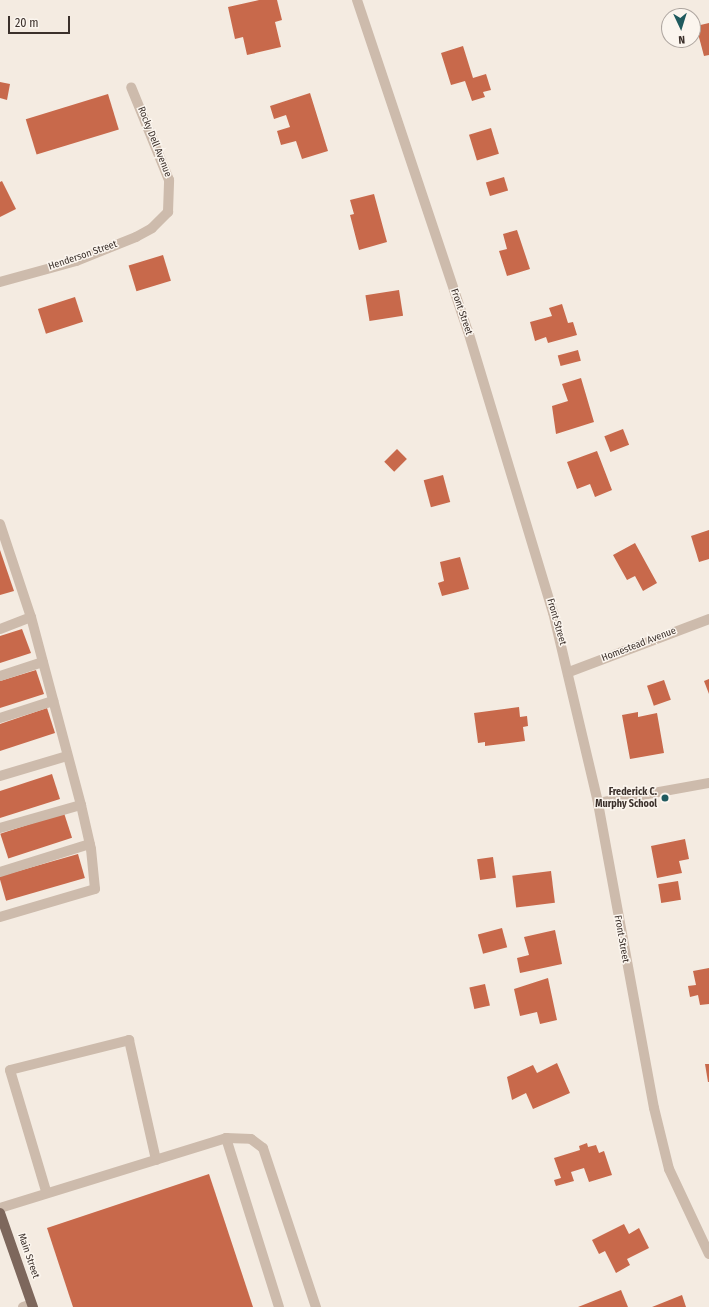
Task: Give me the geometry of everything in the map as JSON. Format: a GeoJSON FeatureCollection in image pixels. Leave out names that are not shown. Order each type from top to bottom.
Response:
{"type":"FeatureCollection","features":[{"type":"Feature","properties":{"kind":"main road","name":"Main Street"},"geometry":{"type":"LineString","coordinates":[[0,1213],[29,1306]]}},
{"type":"Feature","properties":{"kind":"street","name":"Front Street"},"geometry":{"type":"LineString","coordinates":[[357,0],[470,338],[570,672],[598,803],[654,1108],[669,1169],[709,1254]]}},
{"type":"Feature","properties":{"kind":"street","name":"Rocky Dell Avenue"},"geometry":{"type":"LineString","coordinates":[[131,87],[169,180],[170,204],[162,220]]}},
{"type":"Feature","properties":{"kind":"street","name":"Henderson Street"},"geometry":{"type":"LineString","coordinates":[[0,282],[76,261],[136,237],[162,220]]}},
{"type":"Feature","properties":{"kind":"street"},"geometry":{"type":"LineString","coordinates":[[0,524],[31,617],[81,805],[90,844],[95,889],[0,917]]}},
{"type":"Feature","properties":{"kind":"street"},"geometry":{"type":"LineString","coordinates":[[0,629],[31,617]]}},
{"type":"Feature","properties":{"kind":"street","name":"Homestead Avenue"},"geometry":{"type":"LineString","coordinates":[[570,672],[709,618]]}},
{"type":"Feature","properties":{"kind":"street"},"geometry":{"type":"LineString","coordinates":[[0,676],[43,662]]}},
{"type":"Feature","properties":{"kind":"street"},"geometry":{"type":"LineString","coordinates":[[0,718],[53,701]]}},
{"type":"Feature","properties":{"kind":"street"},"geometry":{"type":"LineString","coordinates":[[0,776],[67,756]]}},
{"type":"Feature","properties":{"kind":"street"},"geometry":{"type":"LineString","coordinates":[[598,803],[709,783]]}},
{"type":"Feature","properties":{"kind":"street"},"geometry":{"type":"LineString","coordinates":[[0,828],[81,805]]}},
{"type":"Feature","properties":{"kind":"street"},"geometry":{"type":"LineString","coordinates":[[0,872],[90,844]]}},
{"type":"Feature","properties":{"kind":"street"},"geometry":{"type":"LineString","coordinates":[[46,1191],[10,1070],[129,1040],[156,1160]]}},
{"type":"Feature","properties":{"kind":"street"},"geometry":{"type":"LineString","coordinates":[[226,1138],[279,1307]]}},
{"type":"Feature","properties":{"kind":"street"},"geometry":{"type":"LineString","coordinates":[[0,1208],[46,1191],[156,1160],[226,1138],[251,1139],[263,1148],[316,1307]]}},
{"type":"Feature","properties":{"kind":"building"},"geometry":{"type":"Polygon","coordinates":[[[259,0],[277,0],[282,20],[275,22],[281,47],[247,55],[243,37],[235,39],[228,7],[259,0]]]}},
{"type":"Feature","properties":{"kind":"building"},"geometry":{"type":"Polygon","coordinates":[[[709,23],[709,55],[704,56],[701,45],[701,25],[709,23]]]}},
{"type":"Feature","properties":{"kind":"building"},"geometry":{"type":"Polygon","coordinates":[[[463,46],[473,78],[486,74],[491,90],[483,92],[485,97],[472,101],[465,81],[451,85],[441,53],[463,46]]]}},
{"type":"Feature","properties":{"kind":"building"},"geometry":{"type":"Polygon","coordinates":[[[0,82],[10,84],[7,100],[0,98],[0,82]]]}},
{"type":"Feature","properties":{"kind":"building"},"geometry":{"type":"Polygon","coordinates":[[[310,93],[328,151],[302,159],[296,141],[281,145],[277,131],[290,127],[286,115],[274,119],[270,106],[310,93]]]}},
{"type":"Feature","properties":{"kind":"building"},"geometry":{"type":"Polygon","coordinates":[[[108,94],[119,129],[37,155],[26,119],[108,94]]]}},
{"type":"Feature","properties":{"kind":"building"},"geometry":{"type":"Polygon","coordinates":[[[491,128],[499,154],[477,161],[469,135],[491,128]]]}},
{"type":"Feature","properties":{"kind":"building"},"geometry":{"type":"Polygon","coordinates":[[[504,177],[508,190],[490,196],[486,183],[504,177]]]}},
{"type":"Feature","properties":{"kind":"building"},"geometry":{"type":"Polygon","coordinates":[[[2,181],[16,209],[0,217],[0,182],[2,181]]]}},
{"type":"Feature","properties":{"kind":"building"},"geometry":{"type":"Polygon","coordinates":[[[374,194],[387,242],[359,250],[350,215],[354,214],[350,200],[374,194]]]}},
{"type":"Feature","properties":{"kind":"building"},"geometry":{"type":"Polygon","coordinates":[[[517,230],[530,269],[507,276],[499,251],[507,249],[503,234],[517,230]]]}},
{"type":"Feature","properties":{"kind":"building"},"geometry":{"type":"Polygon","coordinates":[[[163,255],[171,281],[136,291],[129,266],[163,255]]]}},
{"type":"Feature","properties":{"kind":"building"},"geometry":{"type":"Polygon","coordinates":[[[399,290],[403,316],[369,321],[365,295],[399,290]]]}},
{"type":"Feature","properties":{"kind":"building"},"geometry":{"type":"Polygon","coordinates":[[[75,297],[83,322],[46,334],[38,309],[75,297]]]}},
{"type":"Feature","properties":{"kind":"building"},"geometry":{"type":"Polygon","coordinates":[[[562,304],[568,323],[573,322],[577,335],[548,343],[546,337],[535,341],[530,322],[552,316],[549,308],[562,304]]]}},
{"type":"Feature","properties":{"kind":"building"},"geometry":{"type":"Polygon","coordinates":[[[578,350],[581,361],[561,366],[558,355],[578,350]]]}},
{"type":"Feature","properties":{"kind":"building"},"geometry":{"type":"Polygon","coordinates":[[[581,378],[594,422],[556,434],[552,406],[568,401],[562,384],[581,378]]]}},
{"type":"Feature","properties":{"kind":"building"},"geometry":{"type":"Polygon","coordinates":[[[623,429],[629,445],[610,452],[604,436],[623,429]]]}},
{"type":"Feature","properties":{"kind":"building"},"geometry":{"type":"Polygon","coordinates":[[[397,449],[407,459],[394,472],[384,462],[397,449]]]}},
{"type":"Feature","properties":{"kind":"building"},"geometry":{"type":"Polygon","coordinates":[[[597,451],[612,490],[595,497],[590,484],[577,489],[567,462],[597,451]]]}},
{"type":"Feature","properties":{"kind":"building"},"geometry":{"type":"Polygon","coordinates":[[[443,475],[450,502],[431,507],[424,480],[443,475]]]}},
{"type":"Feature","properties":{"kind":"building"},"geometry":{"type":"Polygon","coordinates":[[[709,530],[709,559],[699,562],[691,536],[709,530]]]}},
{"type":"Feature","properties":{"kind":"building"},"geometry":{"type":"Polygon","coordinates":[[[635,543],[657,583],[643,591],[635,576],[627,580],[613,555],[635,543]]]}},
{"type":"Feature","properties":{"kind":"building"},"geometry":{"type":"Polygon","coordinates":[[[0,550],[14,591],[0,595],[0,550]]]}},
{"type":"Feature","properties":{"kind":"building"},"geometry":{"type":"Polygon","coordinates":[[[460,557],[469,589],[442,596],[438,583],[444,581],[440,562],[460,557]]]}},
{"type":"Feature","properties":{"kind":"building"},"geometry":{"type":"Polygon","coordinates":[[[22,629],[31,653],[0,663],[0,636],[22,629]]]}},
{"type":"Feature","properties":{"kind":"building"},"geometry":{"type":"Polygon","coordinates":[[[36,670],[44,694],[0,708],[0,681],[36,670]]]}},
{"type":"Feature","properties":{"kind":"building"},"geometry":{"type":"Polygon","coordinates":[[[709,679],[709,694],[704,681],[709,679]]]}},
{"type":"Feature","properties":{"kind":"building"},"geometry":{"type":"Polygon","coordinates":[[[664,680],[671,700],[654,706],[647,686],[664,680]]]}},
{"type":"Feature","properties":{"kind":"building"},"geometry":{"type":"Polygon","coordinates":[[[519,707],[520,717],[527,716],[528,726],[523,727],[525,741],[485,746],[485,742],[478,743],[474,713],[519,707]]]}},
{"type":"Feature","properties":{"kind":"building"},"geometry":{"type":"Polygon","coordinates":[[[47,708],[55,733],[0,751],[0,724],[47,708]]]}},
{"type":"Feature","properties":{"kind":"building"},"geometry":{"type":"Polygon","coordinates":[[[638,712],[638,717],[657,713],[664,753],[630,759],[622,715],[638,712]]]}},
{"type":"Feature","properties":{"kind":"building"},"geometry":{"type":"Polygon","coordinates":[[[52,774],[60,799],[0,818],[0,791],[52,774]]]}},
{"type":"Feature","properties":{"kind":"building"},"geometry":{"type":"Polygon","coordinates":[[[64,813],[72,838],[8,858],[0,834],[64,813]]]}},
{"type":"Feature","properties":{"kind":"building"},"geometry":{"type":"Polygon","coordinates":[[[685,839],[689,859],[679,861],[682,873],[657,878],[651,846],[685,839]]]}},
{"type":"Feature","properties":{"kind":"building"},"geometry":{"type":"Polygon","coordinates":[[[78,854],[85,878],[6,901],[0,876],[78,854]]]}},
{"type":"Feature","properties":{"kind":"building"},"geometry":{"type":"Polygon","coordinates":[[[493,857],[496,878],[480,880],[477,859],[493,857]]]}},
{"type":"Feature","properties":{"kind":"building"},"geometry":{"type":"Polygon","coordinates":[[[551,871],[555,903],[516,908],[512,876],[551,871]]]}},
{"type":"Feature","properties":{"kind":"building"},"geometry":{"type":"Polygon","coordinates":[[[678,881],[681,900],[661,903],[658,884],[678,881]]]}},
{"type":"Feature","properties":{"kind":"building"},"geometry":{"type":"Polygon","coordinates":[[[502,928],[507,947],[483,954],[478,934],[502,928]]]}},
{"type":"Feature","properties":{"kind":"building"},"geometry":{"type":"Polygon","coordinates":[[[555,930],[562,964],[520,973],[517,958],[529,955],[524,937],[555,930]]]}},
{"type":"Feature","properties":{"kind":"building"},"geometry":{"type":"Polygon","coordinates":[[[709,968],[709,1004],[700,1005],[698,995],[690,997],[688,986],[696,985],[693,971],[709,968]]]}},
{"type":"Feature","properties":{"kind":"building"},"geometry":{"type":"Polygon","coordinates":[[[548,978],[557,1020],[540,1024],[537,1012],[520,1016],[514,989],[548,978]]]}},
{"type":"Feature","properties":{"kind":"building"},"geometry":{"type":"Polygon","coordinates":[[[485,984],[490,1005],[474,1009],[469,988],[485,984]]]}},
{"type":"Feature","properties":{"kind":"building"},"geometry":{"type":"Polygon","coordinates":[[[557,1063],[570,1093],[533,1109],[526,1093],[512,1100],[507,1077],[533,1065],[537,1073],[557,1063]]]}},
{"type":"Feature","properties":{"kind":"building"},"geometry":{"type":"Polygon","coordinates":[[[705,1064],[709,1064],[709,1082],[708,1082],[705,1064]]]}},
{"type":"Feature","properties":{"kind":"building"},"geometry":{"type":"Polygon","coordinates":[[[587,1143],[588,1147],[596,1145],[599,1153],[604,1151],[612,1175],[589,1182],[584,1168],[571,1172],[574,1181],[556,1186],[554,1180],[561,1178],[554,1158],[580,1150],[579,1146],[587,1143]]]}},
{"type":"Feature","properties":{"kind":"building"},"geometry":{"type":"Polygon","coordinates":[[[209,1174],[253,1307],[73,1307],[47,1228],[209,1174]]]}},
{"type":"Feature","properties":{"kind":"building"},"geometry":{"type":"Polygon","coordinates":[[[624,1224],[629,1234],[639,1228],[649,1248],[627,1259],[630,1265],[616,1273],[605,1251],[599,1254],[592,1240],[624,1224]]]}},
{"type":"Feature","properties":{"kind":"building"},"geometry":{"type":"Polygon","coordinates":[[[621,1290],[628,1307],[578,1307],[621,1290]]]}},
{"type":"Feature","properties":{"kind":"building"},"geometry":{"type":"Polygon","coordinates":[[[682,1295],[686,1307],[652,1307],[682,1295]]]}},
{"type":"Feature","properties":{"kind":"place","name":"Frederick C. Murphy School"},"geometry":{"type":"Point","coordinates":[665,798]}}]}
